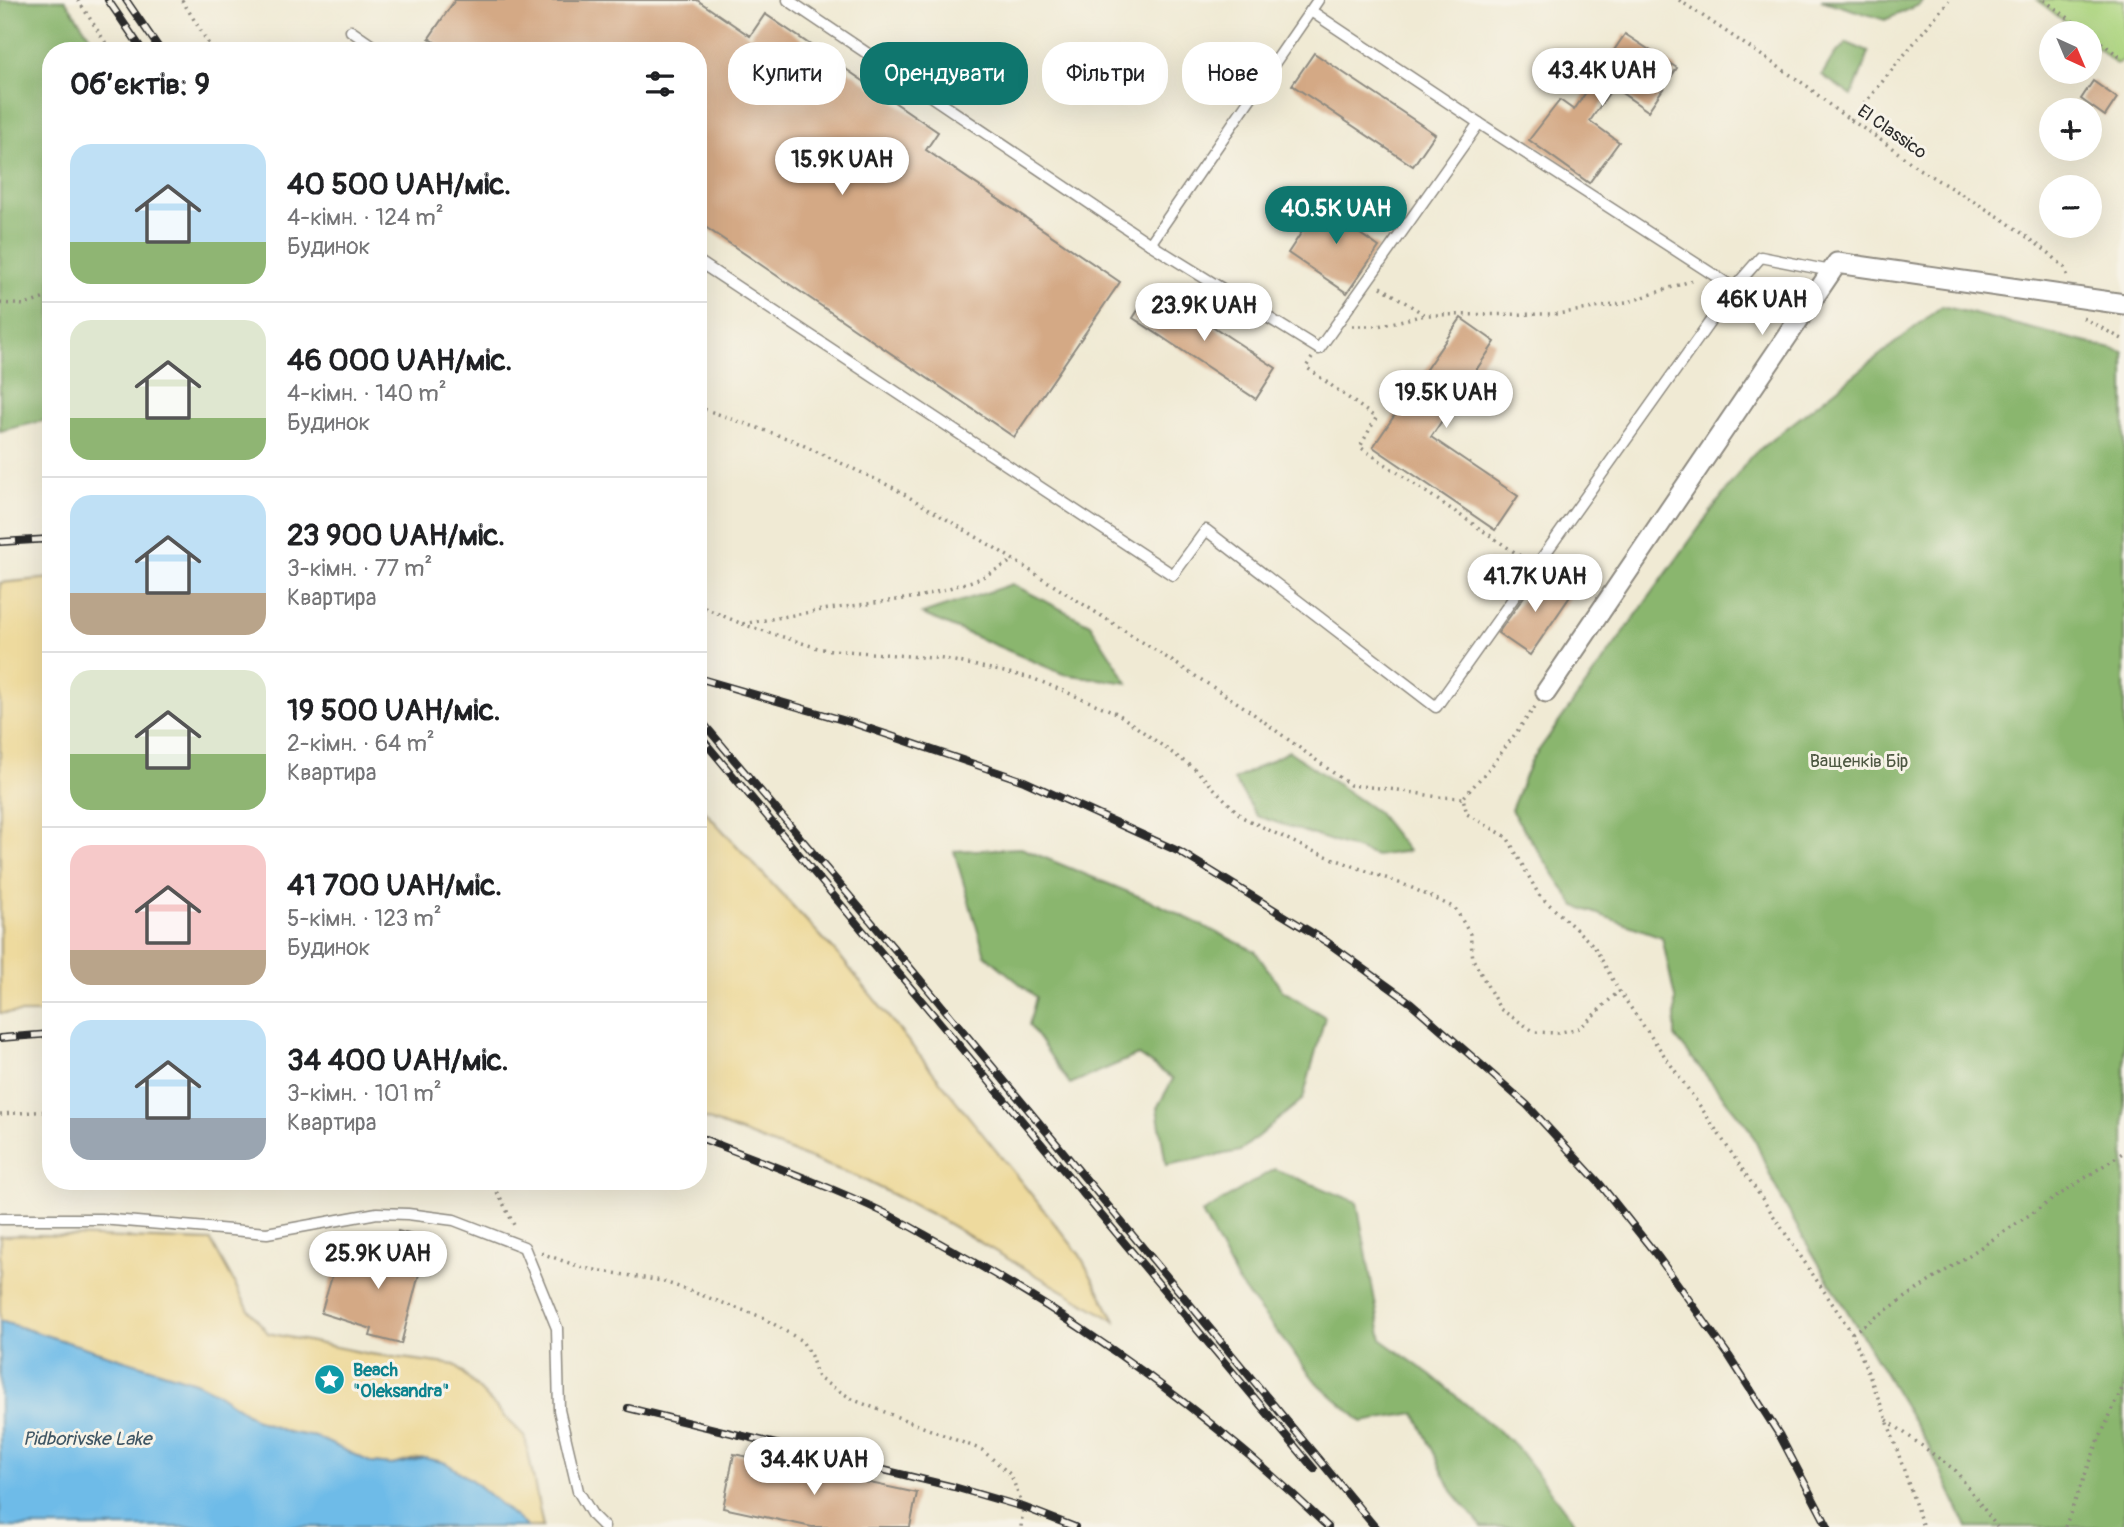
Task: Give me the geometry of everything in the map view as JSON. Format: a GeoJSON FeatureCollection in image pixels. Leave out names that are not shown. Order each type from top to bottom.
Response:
{"type":"FeatureCollection","features":[{"type":"Feature","properties":{"kind":"street"},"geometry":{"type":"LineString","coordinates":[[1546,692],[1837,263],[2124,304]]}},
{"type":"Feature","properties":{"kind":"lane"},"geometry":{"type":"LineString","coordinates":[[788,0],[1150,244],[1319,349],[1479,124]]}},
{"type":"Feature","properties":{"kind":"lane"},"geometry":{"type":"LineString","coordinates":[[1150,244],[1318,0]]}},
{"type":"Feature","properties":{"kind":"lane"},"geometry":{"type":"LineString","coordinates":[[1311,10],[1479,124],[1734,288]]}},
{"type":"Feature","properties":{"kind":"lane"},"geometry":{"type":"LineString","coordinates":[[351,31],[367,42]]}},
{"type":"Feature","properties":{"kind":"lane"},"geometry":{"type":"LineString","coordinates":[[707,267],[1173,575],[1206,530],[1436,707],[1734,288],[1761,257],[1831,271]]}},
{"type":"Feature","properties":{"kind":"lane"},"geometry":{"type":"LineString","coordinates":[[0,1219],[101,1219],[267,1233],[377,1213],[408,1214],[454,1220],[524,1247],[556,1328],[559,1410],[578,1491],[593,1516],[604,1527]]}},
{"type":"Feature","properties":{"kind":"path"},"geometry":{"type":"LineString","coordinates":[[78,0],[105,42]]}},
{"type":"Feature","properties":{"kind":"path"},"geometry":{"type":"LineString","coordinates":[[182,0],[208,42]]}},
{"type":"Feature","properties":{"kind":"path","name":"El Classico"},"geometry":{"type":"LineString","coordinates":[[1679,0],[1807,86],[1919,169],[2001,218],[2049,253],[2065,268],[2074,298]]}},
{"type":"Feature","properties":{"kind":"path"},"geometry":{"type":"LineString","coordinates":[[1851,120],[1949,0]]}},
{"type":"Feature","properties":{"kind":"path"},"geometry":{"type":"LineString","coordinates":[[2044,0],[2073,21]]}},
{"type":"Feature","properties":{"kind":"path"},"geometry":{"type":"LineString","coordinates":[[2102,43],[2124,57]]}},
{"type":"Feature","properties":{"kind":"path"},"geometry":{"type":"LineString","coordinates":[[1336,325],[1378,326],[1426,314],[1557,314],[1626,303],[1711,273]]}},
{"type":"Feature","properties":{"kind":"path"},"geometry":{"type":"LineString","coordinates":[[1369,279],[1426,314]]}},
{"type":"Feature","properties":{"kind":"path"},"geometry":{"type":"LineString","coordinates":[[0,303],[25,305],[42,299]]}},
{"type":"Feature","properties":{"kind":"path"},"geometry":{"type":"LineString","coordinates":[[2081,317],[2124,340]]}},
{"type":"Feature","properties":{"kind":"path"},"geometry":{"type":"LineString","coordinates":[[1319,349],[1306,367],[1376,418],[1360,447],[1536,567]]}},
{"type":"Feature","properties":{"kind":"path"},"geometry":{"type":"LineString","coordinates":[[707,410],[792,440],[892,487],[1014,560],[1244,706],[1350,785],[1463,798]]}},
{"type":"Feature","properties":{"kind":"path"},"geometry":{"type":"LineString","coordinates":[[742,624],[919,597],[979,579],[1014,560]]}},
{"type":"Feature","properties":{"kind":"path"},"geometry":{"type":"LineString","coordinates":[[707,609],[742,624],[821,649],[945,659],[1032,678],[1117,713],[1196,770],[1242,817],[1310,850],[1410,887],[1455,908],[1470,934],[1473,959],[1500,1009],[1535,1032],[1557,1034],[1580,1028],[1619,991]]}},
{"type":"Feature","properties":{"kind":"path"},"geometry":{"type":"LineString","coordinates":[[1463,798],[1493,764],[1546,692]]}},
{"type":"Feature","properties":{"kind":"path"},"geometry":{"type":"LineString","coordinates":[[1463,798],[1467,814],[1507,837],[1539,895],[1594,946],[1619,991],[1852,1333],[1887,1420],[1923,1527]]}},
{"type":"Feature","properties":{"kind":"path"},"geometry":{"type":"LineString","coordinates":[[0,1114],[42,1112]]}},
{"type":"Feature","properties":{"kind":"path"},"geometry":{"type":"LineString","coordinates":[[1852,1333],[2124,1152]]}},
{"type":"Feature","properties":{"kind":"path"},"geometry":{"type":"LineString","coordinates":[[495,1190],[524,1247],[583,1268],[662,1281],[762,1317],[802,1341],[811,1356],[818,1378],[854,1400],[982,1450],[1011,1475],[1023,1507],[1021,1527]]}},
{"type":"Feature","properties":{"kind":"path"},"geometry":{"type":"LineString","coordinates":[[2064,1527],[2096,1444],[2124,1384]]}},
{"type":"Feature","properties":{"kind":"path"},"geometry":{"type":"LineString","coordinates":[[1887,1420],[1956,1471],[1997,1527]]}},
{"type":"Feature","properties":{"kind":"green space"},"geometry":{"type":"Polygon","coordinates":[[[0,0],[65,0],[94,42],[42,42],[42,421],[0,431],[0,0]]]}},
{"type":"Feature","properties":{"kind":"green space"},"geometry":{"type":"Polygon","coordinates":[[[1821,0],[1923,0],[1919,5],[1885,20],[1821,0]]]}},
{"type":"Feature","properties":{"kind":"green space"},"geometry":{"type":"Polygon","coordinates":[[[2038,0],[2124,0],[2124,60],[2116,64],[2102,52],[2102,21],[2064,21],[2038,0]]]}},
{"type":"Feature","properties":{"kind":"green space"},"geometry":{"type":"Polygon","coordinates":[[[1847,43],[1869,52],[1852,96],[1822,75],[1834,55],[1847,43]]]}},
{"type":"Feature","properties":{"kind":"green space","name":"Ващенків Бір"},"geometry":{"type":"Polygon","coordinates":[[[1942,306],[2124,352],[2124,1527],[1967,1527],[1929,1447],[1801,1234],[1775,1186],[1751,1131],[1675,1037],[1675,998],[1662,937],[1575,906],[1511,810],[1531,761],[1751,456],[1942,306]]]}},
{"type":"Feature","properties":{"kind":"green space"},"geometry":{"type":"Polygon","coordinates":[[[1012,584],[1090,624],[1128,683],[1063,674],[922,614],[1012,584]]]}},
{"type":"Feature","properties":{"kind":"green space"},"geometry":{"type":"Polygon","coordinates":[[[1289,751],[1377,812],[1408,851],[1376,856],[1257,816],[1234,780],[1289,751]]]}},
{"type":"Feature","properties":{"kind":"green space"},"geometry":{"type":"Polygon","coordinates":[[[1021,848],[1160,905],[1255,951],[1282,990],[1325,1017],[1303,1099],[1240,1151],[1166,1165],[1157,1108],[1173,1079],[1138,1055],[1070,1084],[1029,1025],[1036,997],[985,955],[954,851],[1021,848]]]}},
{"type":"Feature","properties":{"kind":"green space"},"geometry":{"type":"Polygon","coordinates":[[[1274,1169],[1357,1202],[1382,1340],[1432,1376],[1515,1445],[1576,1527],[1482,1527],[1452,1491],[1415,1413],[1362,1422],[1317,1383],[1239,1284],[1202,1213],[1274,1169]]]}},
{"type":"Feature","properties":{"kind":"sand"},"geometry":{"type":"Polygon","coordinates":[[[42,579],[42,1013],[0,1013],[0,583],[42,579]]]}},
{"type":"Feature","properties":{"kind":"sand"},"geometry":{"type":"Polygon","coordinates":[[[707,814],[842,959],[1080,1255],[1115,1321],[931,1214],[858,1177],[707,1119],[707,814]]]}},
{"type":"Feature","properties":{"kind":"sand","name":"Beach \"Oleksandra\""},"geometry":{"type":"Polygon","coordinates":[[[0,1236],[211,1241],[249,1310],[268,1333],[370,1354],[455,1365],[525,1437],[543,1527],[527,1527],[474,1482],[440,1461],[418,1458],[392,1465],[372,1463],[316,1437],[287,1432],[257,1420],[214,1391],[195,1382],[0,1321],[0,1236]]]}},
{"type":"Feature","properties":{"kind":"water","name":"Pidborivske Lake"},"geometry":{"type":"Polygon","coordinates":[[[0,1321],[195,1382],[214,1391],[257,1420],[287,1432],[316,1437],[372,1463],[392,1465],[425,1458],[446,1463],[474,1482],[527,1527],[0,1527],[0,1321]]]}},
{"type":"Feature","properties":{"kind":"building"},"geometry":{"type":"Polygon","coordinates":[[[455,0],[697,0],[750,36],[765,14],[806,42],[728,42],[728,105],[846,105],[846,69],[860,79],[860,105],[898,105],[938,132],[926,150],[1120,282],[1014,437],[707,228],[707,42],[435,42],[429,38],[455,0]]]}},
{"type":"Feature","properties":{"kind":"building"},"geometry":{"type":"Polygon","coordinates":[[[1625,34],[1677,68],[1648,111],[1613,87],[1590,121],[1619,142],[1589,183],[1529,140],[1560,100],[1574,110],[1625,34]]]}},
{"type":"Feature","properties":{"kind":"building"},"geometry":{"type":"Polygon","coordinates":[[[1314,53],[1435,134],[1413,166],[1292,85],[1314,53]]]}},
{"type":"Feature","properties":{"kind":"building"},"geometry":{"type":"Polygon","coordinates":[[[2091,84],[2097,84],[2117,98],[2105,116],[2102,114],[2102,98],[2082,98],[2091,84]]]}},
{"type":"Feature","properties":{"kind":"building"},"geometry":{"type":"Polygon","coordinates":[[[1373,197],[1380,207],[1356,231],[1379,247],[1347,293],[1288,253],[1319,206],[1354,230],[1362,199],[1373,197]]]}},
{"type":"Feature","properties":{"kind":"building"},"geometry":{"type":"Polygon","coordinates":[[[1153,287],[1276,368],[1256,399],[1133,318],[1153,287]]]}},
{"type":"Feature","properties":{"kind":"building"},"geometry":{"type":"Polygon","coordinates":[[[1461,318],[1495,342],[1431,437],[1518,496],[1495,530],[1373,447],[1461,318]]]}},
{"type":"Feature","properties":{"kind":"building"},"geometry":{"type":"Polygon","coordinates":[[[1540,574],[1571,595],[1530,655],[1498,633],[1540,574]]]}},
{"type":"Feature","properties":{"kind":"building"},"geometry":{"type":"Polygon","coordinates":[[[398,1231],[428,1239],[401,1344],[370,1336],[372,1329],[321,1313],[337,1260],[387,1275],[398,1231]]]}},
{"type":"Feature","properties":{"kind":"building"},"geometry":{"type":"Polygon","coordinates":[[[734,1454],[917,1493],[910,1527],[812,1527],[723,1508],[734,1454]]]}},
{"type":"Feature","properties":{"kind":"railway"},"geometry":{"type":"LineString","coordinates":[[108,0],[137,42]]}},
{"type":"Feature","properties":{"kind":"railway"},"geometry":{"type":"LineString","coordinates":[[126,0],[155,42]]}},
{"type":"Feature","properties":{"kind":"railway"},"geometry":{"type":"LineString","coordinates":[[0,542],[42,540]]}},
{"type":"Feature","properties":{"kind":"railway"},"geometry":{"type":"LineString","coordinates":[[707,681],[853,723],[1024,781],[1180,852],[1327,942],[1411,1003],[1527,1105],[1600,1184],[1659,1258],[1729,1356],[1780,1436],[1828,1527]]}},
{"type":"Feature","properties":{"kind":"railway"},"geometry":{"type":"LineString","coordinates":[[707,728],[1375,1527]]}},
{"type":"Feature","properties":{"kind":"railway"},"geometry":{"type":"LineString","coordinates":[[707,745],[1314,1469]]}},
{"type":"Feature","properties":{"kind":"railway"},"geometry":{"type":"LineString","coordinates":[[0,1038],[42,1035]]}},
{"type":"Feature","properties":{"kind":"railway"},"geometry":{"type":"LineString","coordinates":[[707,1141],[885,1213],[1048,1307],[1097,1339],[1193,1410],[1239,1447],[1328,1527]]}},
{"type":"Feature","properties":{"kind":"railway"},"geometry":{"type":"LineString","coordinates":[[628,1408],[954,1487],[1023,1507],[1075,1527]]}},
{"type":"Feature","properties":{"kind":"place","name":"Beach \"Oleksandra\""},"geometry":{"type":"Point","coordinates":[330,1380]}}]}
